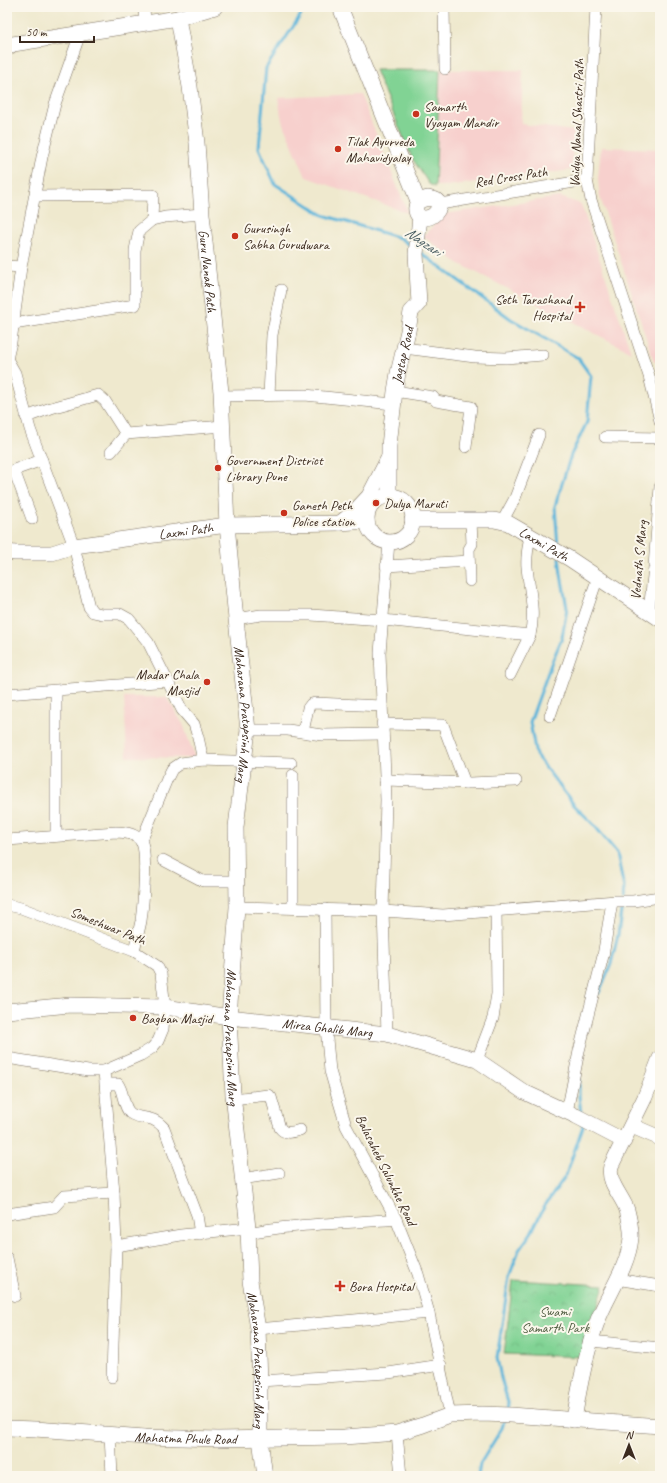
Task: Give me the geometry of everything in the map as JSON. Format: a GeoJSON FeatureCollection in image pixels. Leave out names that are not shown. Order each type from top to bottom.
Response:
{"type":"FeatureCollection","features":[{"type":"Feature","properties":{"kind":"street"},"geometry":{"type":"LineString","coordinates":[[144,7],[145,23]]}},
{"type":"Feature","properties":{"kind":"street"},"geometry":{"type":"LineString","coordinates":[[7,48],[13,44],[145,23],[178,12],[215,7]]}},
{"type":"Feature","properties":{"kind":"street"},"geometry":{"type":"LineString","coordinates":[[340,7],[418,201]]}},
{"type":"Feature","properties":{"kind":"street"},"geometry":{"type":"LineString","coordinates":[[444,7],[445,69]]}},
{"type":"Feature","properties":{"kind":"street","name":"Vaidya Nanal Shastri Path"},"geometry":{"type":"LineString","coordinates":[[596,7],[587,180],[591,200],[654,376],[660,420]]}},
{"type":"Feature","properties":{"kind":"street","name":"Guru Nanak Path"},"geometry":{"type":"LineString","coordinates":[[178,12],[190,87],[222,396],[227,525]]}},
{"type":"Feature","properties":{"kind":"street"},"geometry":{"type":"LineString","coordinates":[[80,34],[56,104],[42,157],[21,267],[7,359],[15,373],[26,417],[74,546],[89,607],[93,612],[102,614],[120,614],[129,619],[148,642],[182,710],[194,724],[203,760]]}},
{"type":"Feature","properties":{"kind":"street","name":"Red Cross Path"},"geometry":{"type":"LineString","coordinates":[[440,204],[587,180]]}},
{"type":"Feature","properties":{"kind":"street"},"geometry":{"type":"LineString","coordinates":[[35,196],[153,194],[152,220]]}},
{"type":"Feature","properties":{"kind":"street"},"geometry":{"type":"LineString","coordinates":[[428,198],[436,200],[440,204],[439,210],[432,217],[420,217],[416,212],[415,207],[418,201],[428,198]]}},
{"type":"Feature","properties":{"kind":"street"},"geometry":{"type":"LineString","coordinates":[[13,324],[135,304],[135,250],[139,231],[152,220],[170,216],[202,214]]}},
{"type":"Feature","properties":{"kind":"street","name":"Jagtap Road"},"geometry":{"type":"LineString","coordinates":[[389,496],[389,456],[394,398],[411,312],[419,303],[417,249],[420,217]]}},
{"type":"Feature","properties":{"kind":"street"},"geometry":{"type":"LineString","coordinates":[[7,266],[21,267]]}},
{"type":"Feature","properties":{"kind":"street"},"geometry":{"type":"LineString","coordinates":[[269,395],[272,335],[281,290]]}},
{"type":"Feature","properties":{"kind":"street"},"geometry":{"type":"LineString","coordinates":[[404,348],[475,357],[506,358],[543,355]]}},
{"type":"Feature","properties":{"kind":"street"},"geometry":{"type":"LineString","coordinates":[[26,417],[51,408],[98,395],[106,401],[126,434]]}},
{"type":"Feature","properties":{"kind":"street"},"geometry":{"type":"LineString","coordinates":[[222,396],[305,395],[394,398],[434,396],[436,401],[472,407],[466,446]]}},
{"type":"Feature","properties":{"kind":"street"},"geometry":{"type":"LineString","coordinates":[[111,452],[126,434],[223,426]]}},
{"type":"Feature","properties":{"kind":"street"},"geometry":{"type":"LineString","coordinates":[[502,522],[515,498],[539,435]]}},
{"type":"Feature","properties":{"kind":"street"},"geometry":{"type":"LineString","coordinates":[[606,437],[660,438]]}},
{"type":"Feature","properties":{"kind":"street"},"geometry":{"type":"LineString","coordinates":[[340,523],[355,511],[369,496],[389,456]]}},
{"type":"Feature","properties":{"kind":"street"},"geometry":{"type":"LineString","coordinates":[[32,519],[14,470],[42,460]]}},
{"type":"Feature","properties":{"kind":"street","name":"Vednath S Marg"},"geometry":{"type":"LineString","coordinates":[[655,615],[654,567],[660,487]]}},
{"type":"Feature","properties":{"kind":"street"},"geometry":{"type":"LineString","coordinates":[[389,496],[401,499],[406,503],[412,514],[409,531],[400,539],[389,542],[377,538],[372,533],[367,521],[367,514],[375,501],[389,496]]}},
{"type":"Feature","properties":{"kind":"street","name":"Laxmi Path"},"geometry":{"type":"LineString","coordinates":[[412,520],[494,520],[508,523],[559,552],[655,615]]}},
{"type":"Feature","properties":{"kind":"street"},"geometry":{"type":"LineString","coordinates":[[470,581],[469,549],[472,544],[472,520]]}},
{"type":"Feature","properties":{"kind":"street","name":"Laxmi Path"},"geometry":{"type":"LineString","coordinates":[[7,552],[52,553],[74,546],[227,525],[340,523],[367,521]]}},
{"type":"Feature","properties":{"kind":"street","name":"Maharana Pratapsinh Marg"},"geometry":{"type":"LineString","coordinates":[[227,525],[248,730],[236,827],[237,907],[229,1017],[233,1099],[248,1230],[250,1281],[258,1330],[260,1439],[266,1476]]}},
{"type":"Feature","properties":{"kind":"street"},"geometry":{"type":"LineString","coordinates":[[510,675],[530,635],[532,622],[533,607],[527,566],[530,536]]}},
{"type":"Feature","properties":{"kind":"street"},"geometry":{"type":"LineString","coordinates":[[388,1034],[383,911],[386,800],[380,653],[389,542]]}},
{"type":"Feature","properties":{"kind":"street"},"geometry":{"type":"LineString","coordinates":[[386,566],[469,561]]}},
{"type":"Feature","properties":{"kind":"street"},"geometry":{"type":"LineString","coordinates":[[550,716],[598,578]]}},
{"type":"Feature","properties":{"kind":"street"},"geometry":{"type":"LineString","coordinates":[[236,619],[279,614],[311,615],[383,620],[530,635]]}},
{"type":"Feature","properties":{"kind":"street"},"geometry":{"type":"LineString","coordinates":[[7,694],[168,681]]}},
{"type":"Feature","properties":{"kind":"street"},"geometry":{"type":"LineString","coordinates":[[56,691],[56,836]]}},
{"type":"Feature","properties":{"kind":"street"},"geometry":{"type":"LineString","coordinates":[[304,732],[308,708],[311,704],[382,706]]}},
{"type":"Feature","properties":{"kind":"street"},"geometry":{"type":"LineString","coordinates":[[248,730],[288,730],[322,735],[443,725],[465,783]]}},
{"type":"Feature","properties":{"kind":"street"},"geometry":{"type":"LineString","coordinates":[[141,842],[172,769],[181,763],[203,760],[291,763]]}},
{"type":"Feature","properties":{"kind":"street"},"geometry":{"type":"LineString","coordinates":[[293,775],[294,908]]}},
{"type":"Feature","properties":{"kind":"street"},"geometry":{"type":"LineString","coordinates":[[385,780],[465,783],[516,781]]}},
{"type":"Feature","properties":{"kind":"street"},"geometry":{"type":"LineString","coordinates":[[7,840],[116,832],[125,832],[135,836],[141,842],[144,852],[145,870],[141,920],[134,951]]}},
{"type":"Feature","properties":{"kind":"street"},"geometry":{"type":"LineString","coordinates":[[163,860],[203,881],[237,881]]}},
{"type":"Feature","properties":{"kind":"street"},"geometry":{"type":"LineString","coordinates":[[237,907],[383,911],[442,915],[660,898]]}},
{"type":"Feature","properties":{"kind":"street"},"geometry":{"type":"LineString","coordinates":[[577,1117],[579,1051],[603,956],[614,902]]}},
{"type":"Feature","properties":{"kind":"street","name":"Someshwar Path"},"geometry":{"type":"LineString","coordinates":[[7,905],[21,908],[134,951],[157,966],[161,974],[165,1007],[163,1029],[158,1041],[152,1048],[140,1055],[104,1071]]}},
{"type":"Feature","properties":{"kind":"street","name":"Balasaheb Salunkhe Road"},"geometry":{"type":"LineString","coordinates":[[325,909],[326,1028],[330,1071],[346,1126],[396,1219],[418,1274],[441,1365],[450,1415]]}},
{"type":"Feature","properties":{"kind":"street"},"geometry":{"type":"LineString","coordinates":[[477,1060],[493,1018],[497,994],[496,911]]}},
{"type":"Feature","properties":{"kind":"street","name":"Mirza Ghalib Marg"},"geometry":{"type":"LineString","coordinates":[[7,1011],[70,1005],[165,1007],[229,1017],[388,1034],[477,1060],[524,1092],[577,1117],[624,1142]]}},
{"type":"Feature","properties":{"kind":"street"},"geometry":{"type":"LineString","coordinates":[[7,1058],[88,1071],[104,1071],[114,1193],[116,1246],[112,1377]]}},
{"type":"Feature","properties":{"kind":"street"},"geometry":{"type":"LineString","coordinates":[[660,1058],[632,1126],[611,1166],[609,1173],[627,1211],[631,1236],[626,1258],[606,1298],[584,1363],[574,1420],[660,1426]]}},
{"type":"Feature","properties":{"kind":"street"},"geometry":{"type":"LineString","coordinates":[[106,1084],[118,1084],[122,1088],[127,1109],[130,1113],[152,1118],[164,1128],[198,1215],[200,1234]]}},
{"type":"Feature","properties":{"kind":"street"},"geometry":{"type":"LineString","coordinates":[[233,1099],[268,1095],[271,1097],[282,1132],[287,1133],[300,1130]]}},
{"type":"Feature","properties":{"kind":"street"},"geometry":{"type":"LineString","coordinates":[[632,1126],[660,1138]]}},
{"type":"Feature","properties":{"kind":"street"},"geometry":{"type":"LineString","coordinates":[[242,1179],[279,1173]]}},
{"type":"Feature","properties":{"kind":"street"},"geometry":{"type":"LineString","coordinates":[[7,1214],[54,1207],[64,1196],[114,1193]]}},
{"type":"Feature","properties":{"kind":"street"},"geometry":{"type":"LineString","coordinates":[[116,1246],[181,1235],[396,1219]]}},
{"type":"Feature","properties":{"kind":"street"},"geometry":{"type":"LineString","coordinates":[[7,1258],[15,1296]]}},
{"type":"Feature","properties":{"kind":"street"},"geometry":{"type":"LineString","coordinates":[[616,1279],[660,1286]]}},
{"type":"Feature","properties":{"kind":"street"},"geometry":{"type":"LineString","coordinates":[[258,1330],[429,1313]]}},
{"type":"Feature","properties":{"kind":"street"},"geometry":{"type":"LineString","coordinates":[[591,1341],[660,1348]]}},
{"type":"Feature","properties":{"kind":"street"},"geometry":{"type":"LineString","coordinates":[[260,1381],[388,1373],[441,1365]]}},
{"type":"Feature","properties":{"kind":"street","name":"Mahatma Phule Road"},"geometry":{"type":"LineString","coordinates":[[7,1428],[218,1440],[344,1437],[397,1433],[450,1415],[511,1415],[574,1420]]}},
{"type":"Feature","properties":{"kind":"street"},"geometry":{"type":"LineString","coordinates":[[397,1433],[401,1476]]}},
{"type":"Feature","properties":{"kind":"street"},"geometry":{"type":"LineString","coordinates":[[110,1434],[112,1476]]}},
{"type":"Feature","properties":{"kind":"shaded area"},"geometry":{"type":"Polygon","coordinates":[[[440,70],[523,70],[521,124],[574,131],[571,170],[436,186],[440,70]]]}},
{"type":"Feature","properties":{"kind":"shaded area","name":"Tilak Ayurveda Mahavidyalay"},"geometry":{"type":"Polygon","coordinates":[[[360,94],[408,213],[306,177],[282,121],[278,98],[360,94]]]}},
{"type":"Feature","properties":{"kind":"shaded area"},"geometry":{"type":"Polygon","coordinates":[[[601,147],[660,149],[660,361],[654,362],[600,197],[598,179],[601,147]]]}},
{"type":"Feature","properties":{"kind":"shaded area","name":"Seth Tarachand Hospital"},"geometry":{"type":"Polygon","coordinates":[[[560,197],[581,204],[631,352],[458,263],[423,236],[445,214],[560,197]]]}},
{"type":"Feature","properties":{"kind":"shaded area"},"geometry":{"type":"Polygon","coordinates":[[[124,697],[166,697],[183,724],[195,758],[127,757],[124,697]]]}},
{"type":"Feature","properties":{"kind":"green space","name":"Samarth Vyayam Mandir"},"geometry":{"type":"Polygon","coordinates":[[[375,70],[440,70],[435,187],[429,184],[412,158],[375,70]]]}},
{"type":"Feature","properties":{"kind":"green space","name":"Swami Samarth Park"},"geometry":{"type":"Polygon","coordinates":[[[513,1280],[604,1285],[583,1357],[504,1354],[513,1280]]]}},
{"type":"Feature","properties":{"kind":"waterway","name":"Nagzari"},"geometry":{"type":"LineString","coordinates":[[306,7],[266,68],[259,148],[275,184],[323,215],[400,238],[411,246]]}},
{"type":"Feature","properties":{"kind":"waterway","name":"Nagzari"},"geometry":{"type":"LineString","coordinates":[[421,253],[511,319],[578,358],[591,376],[587,422],[571,455],[555,506],[558,547]]}},
{"type":"Feature","properties":{"kind":"waterway"},"geometry":{"type":"LineString","coordinates":[[559,558],[567,608],[562,638],[530,722],[536,755],[574,805],[594,825],[617,853],[624,888],[623,899]]}},
{"type":"Feature","properties":{"kind":"waterway"},"geometry":{"type":"LineString","coordinates":[[599,993],[611,964],[618,935],[622,904]]}},
{"type":"Feature","properties":{"kind":"waterway"},"geometry":{"type":"LineString","coordinates":[[579,1076],[581,1114]]}},
{"type":"Feature","properties":{"kind":"waterway"},"geometry":{"type":"LineString","coordinates":[[507,1411],[509,1405],[497,1358],[509,1277],[519,1250],[531,1233],[544,1207],[566,1175],[583,1126],[582,1124]]}},
{"type":"Feature","properties":{"kind":"waterway"},"geometry":{"type":"LineString","coordinates":[[478,1476],[480,1464],[502,1428],[505,1418]]}},
{"type":"Feature","properties":{"kind":"place","name":"Samarth Vyayam Mandir"},"geometry":{"type":"Point","coordinates":[416,114]}},
{"type":"Feature","properties":{"kind":"place","name":"Tilak Ayurveda Mahavidyalay"},"geometry":{"type":"Point","coordinates":[338,149]}},
{"type":"Feature","properties":{"kind":"place","name":"Gurusingh Sabha Gurudwara"},"geometry":{"type":"Point","coordinates":[235,236]}},
{"type":"Feature","properties":{"kind":"place","name":"Seth Tarachand Hospital"},"geometry":{"type":"Point","coordinates":[580,307]}},
{"type":"Feature","properties":{"kind":"place","name":"Government District Library Pune"},"geometry":{"type":"Point","coordinates":[218,468]}},
{"type":"Feature","properties":{"kind":"place","name":"Dulya Maruti"},"geometry":{"type":"Point","coordinates":[376,503]}},
{"type":"Feature","properties":{"kind":"place","name":"Ganesh Peth Police station"},"geometry":{"type":"Point","coordinates":[284,513]}},
{"type":"Feature","properties":{"kind":"place","name":"Madar Chala Masjid"},"geometry":{"type":"Point","coordinates":[207,682]}},
{"type":"Feature","properties":{"kind":"place","name":"Bagban Masjid"},"geometry":{"type":"Point","coordinates":[133,1018]}},
{"type":"Feature","properties":{"kind":"place","name":"Bora Hospital"},"geometry":{"type":"Point","coordinates":[340,1286]}}]}
